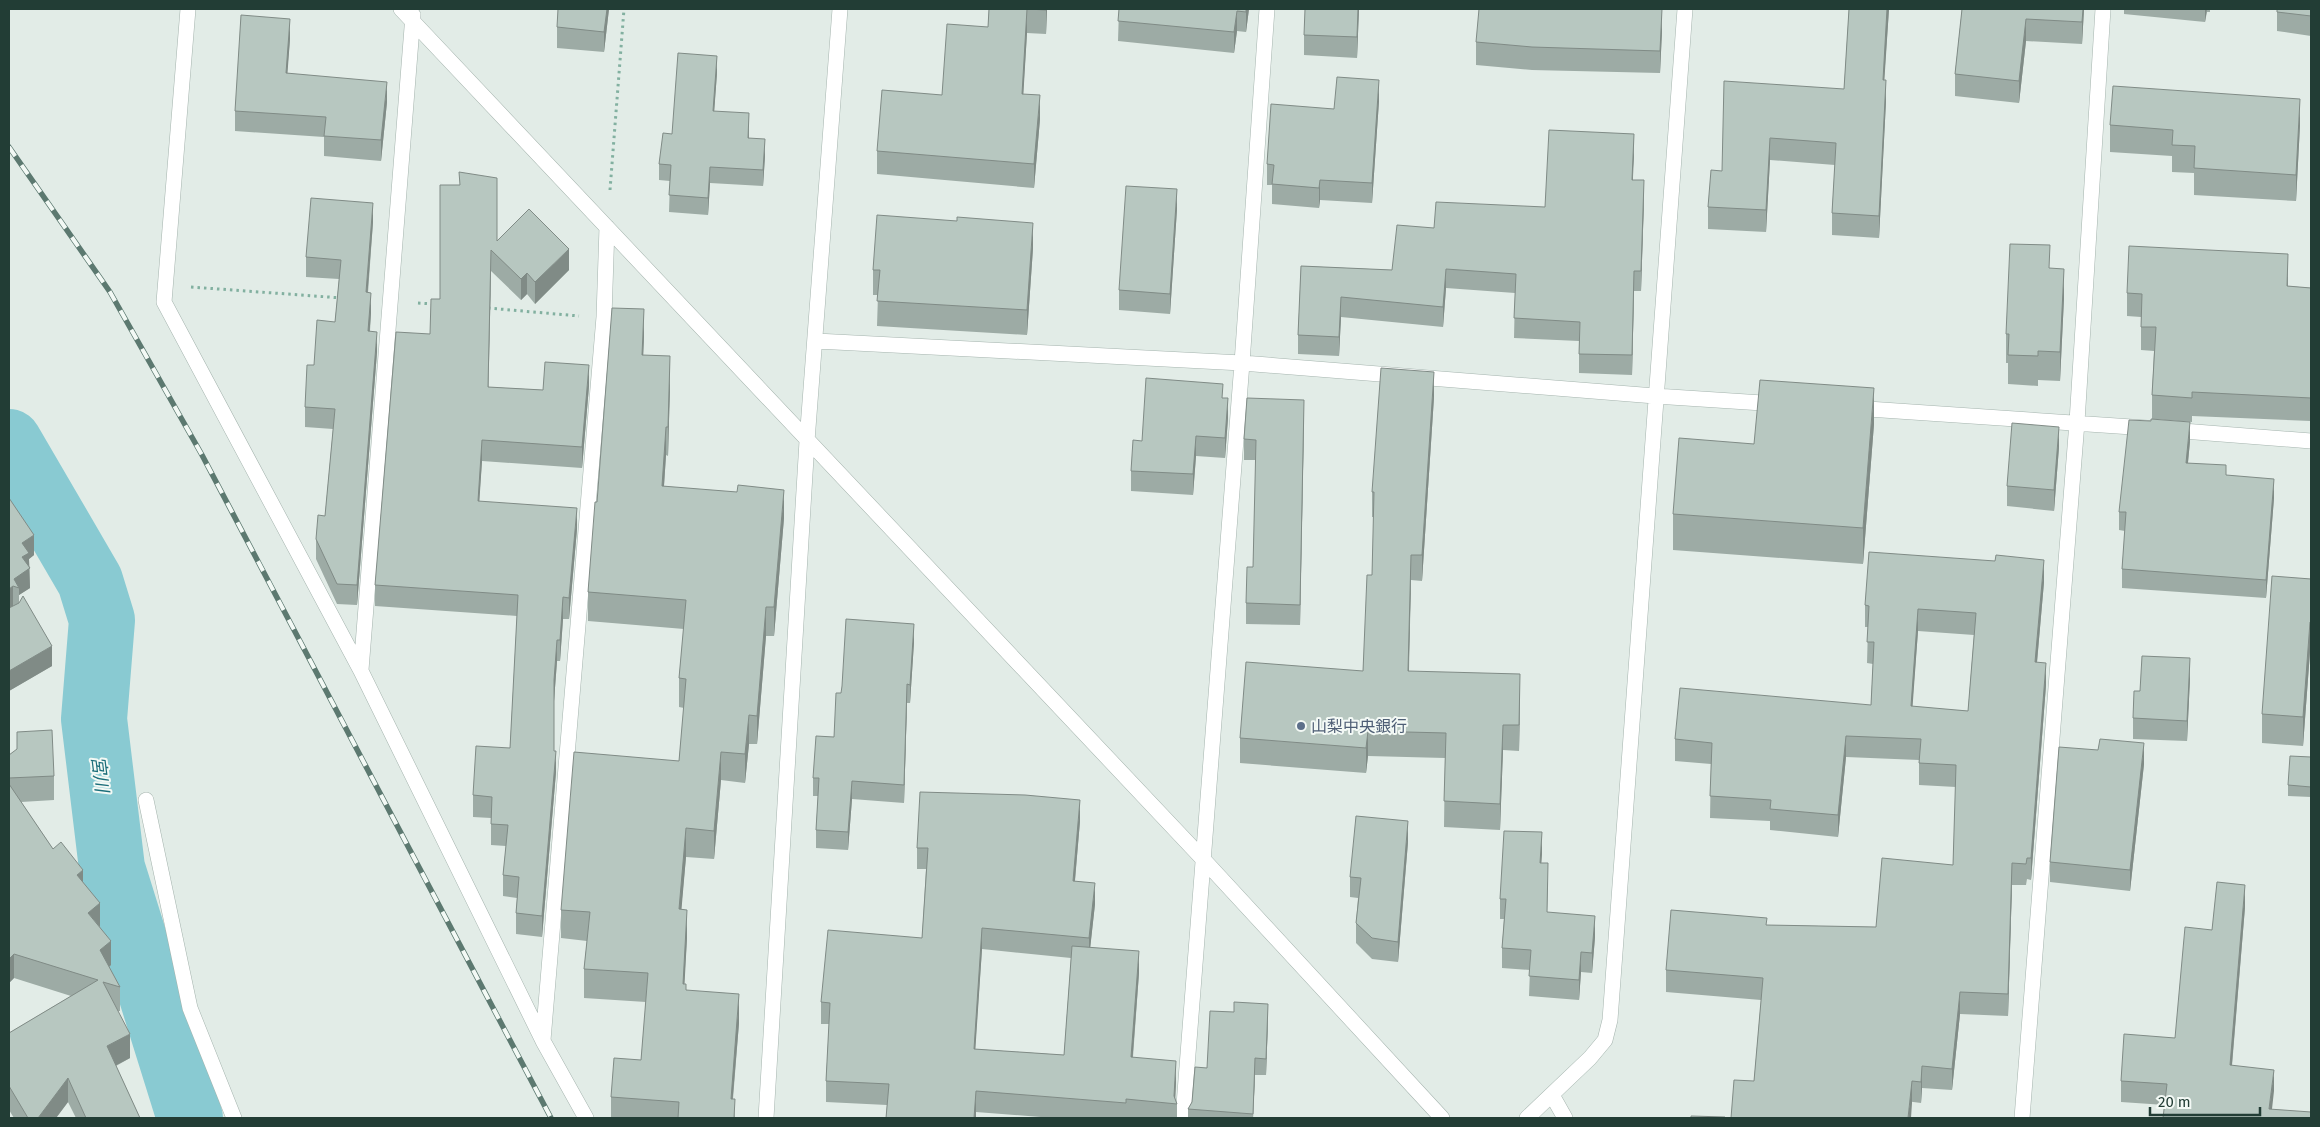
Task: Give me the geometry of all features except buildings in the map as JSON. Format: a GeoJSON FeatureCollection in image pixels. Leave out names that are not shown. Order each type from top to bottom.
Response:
{"type":"FeatureCollection","features":[{"type":"Feature","properties":{"kind":"street"},"geometry":{"type":"LineString","coordinates":[[188,9],[164,302],[361,671],[543,1041],[586,1118]]}},
{"type":"Feature","properties":{"kind":"street"},"geometry":{"type":"LineString","coordinates":[[401,9],[413,15],[607,227],[1202,858],[1442,1118]]}},
{"type":"Feature","properties":{"kind":"street"},"geometry":{"type":"LineString","coordinates":[[766,1118],[807,441],[840,9]]}},
{"type":"Feature","properties":{"kind":"street"},"geometry":{"type":"LineString","coordinates":[[1183,1118],[1242,363],[1267,9]]}},
{"type":"Feature","properties":{"kind":"street"},"geometry":{"type":"LineString","coordinates":[[1527,1118],[1590,1058],[1605,1040],[1610,1020],[1685,9]]}},
{"type":"Feature","properties":{"kind":"street"},"geometry":{"type":"LineString","coordinates":[[2022,1118],[2077,422],[2102,9]]}},
{"type":"Feature","properties":{"kind":"street"},"geometry":{"type":"LineString","coordinates":[[361,671],[413,15]]}},
{"type":"Feature","properties":{"kind":"street"},"geometry":{"type":"LineString","coordinates":[[543,1041],[604,318],[607,227]]}},
{"type":"Feature","properties":{"kind":"street"},"geometry":{"type":"LineString","coordinates":[[816,341],[1242,363],[1792,405]]}},
{"type":"Feature","properties":{"kind":"street"},"geometry":{"type":"LineString","coordinates":[[1842,408],[2077,422],[2311,441]]}},
{"type":"Feature","properties":{"kind":"street"},"geometry":{"type":"LineString","coordinates":[[146,800],[190,1008],[234,1118]]}},
{"type":"Feature","properties":{"kind":"street"},"geometry":{"type":"LineString","coordinates":[[1552,1095],[1565,1118]]}},
{"type":"Feature","properties":{"kind":"path"},"geometry":{"type":"LineString","coordinates":[[607,227],[624,9]]}},
{"type":"Feature","properties":{"kind":"waterway","name":"宮川"},"geometry":{"type":"LineString","coordinates":[[9,442],[90,581],[102,620],[94,719],[112,868],[190,1118]]}},
{"type":"Feature","properties":{"kind":"railway"},"geometry":{"type":"LineString","coordinates":[[9,147],[110,292],[202,455],[551,1118]]}},
{"type":"Feature","properties":{"kind":"place","name":"山梨中央銀行"},"geometry":{"type":"Point","coordinates":[1301,726]}}]}
